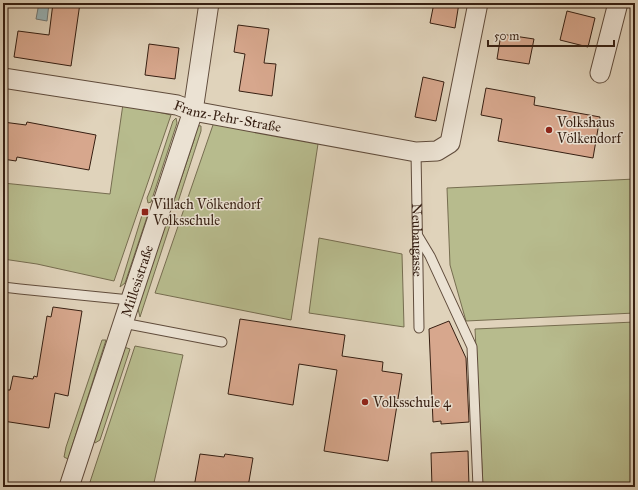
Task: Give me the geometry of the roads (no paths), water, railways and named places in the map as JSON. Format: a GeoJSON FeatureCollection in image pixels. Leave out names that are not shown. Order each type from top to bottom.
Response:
{"type":"FeatureCollection","features":[{"type":"Feature","properties":{"kind":"street","name":"Millesistraße"},"geometry":{"type":"LineString","coordinates":[[69,487],[193,111],[210,3]]}},
{"type":"Feature","properties":{"kind":"street","name":"Franz-Pehr-Straße"},"geometry":{"type":"LineString","coordinates":[[3,78],[177,105],[193,111],[416,152],[437,151],[450,143],[478,3]]}},
{"type":"Feature","properties":{"kind":"street"},"geometry":{"type":"LineString","coordinates":[[600,73],[618,3]]}},
{"type":"Feature","properties":{"kind":"lane","name":"Neubaugasse"},"geometry":{"type":"LineString","coordinates":[[416,152],[419,328]]}},
{"type":"Feature","properties":{"kind":"lane"},"geometry":{"type":"LineString","coordinates":[[418,236],[430,256],[472,347],[478,487]]}},
{"type":"Feature","properties":{"kind":"lane"},"geometry":{"type":"LineString","coordinates":[[3,287],[20,290],[130,300]]}},
{"type":"Feature","properties":{"kind":"lane"},"geometry":{"type":"LineString","coordinates":[[123,323],[222,342]]}},
{"type":"Feature","properties":{"kind":"water"},"geometry":{"type":"Polygon","coordinates":[[[39,3],[49,3],[47,21],[36,19],[39,3]]]}},
{"type":"Feature","properties":{"kind":"place","name":"Volkshaus Völkendorf"},"geometry":{"type":"Point","coordinates":[549,130]}},
{"type":"Feature","properties":{"kind":"place","name":"Villach Völkendorf Volksschule"},"geometry":{"type":"Point","coordinates":[145,212]}},
{"type":"Feature","properties":{"kind":"place","name":"Volksschule 4"},"geometry":{"type":"Point","coordinates":[365,402]}}]}
